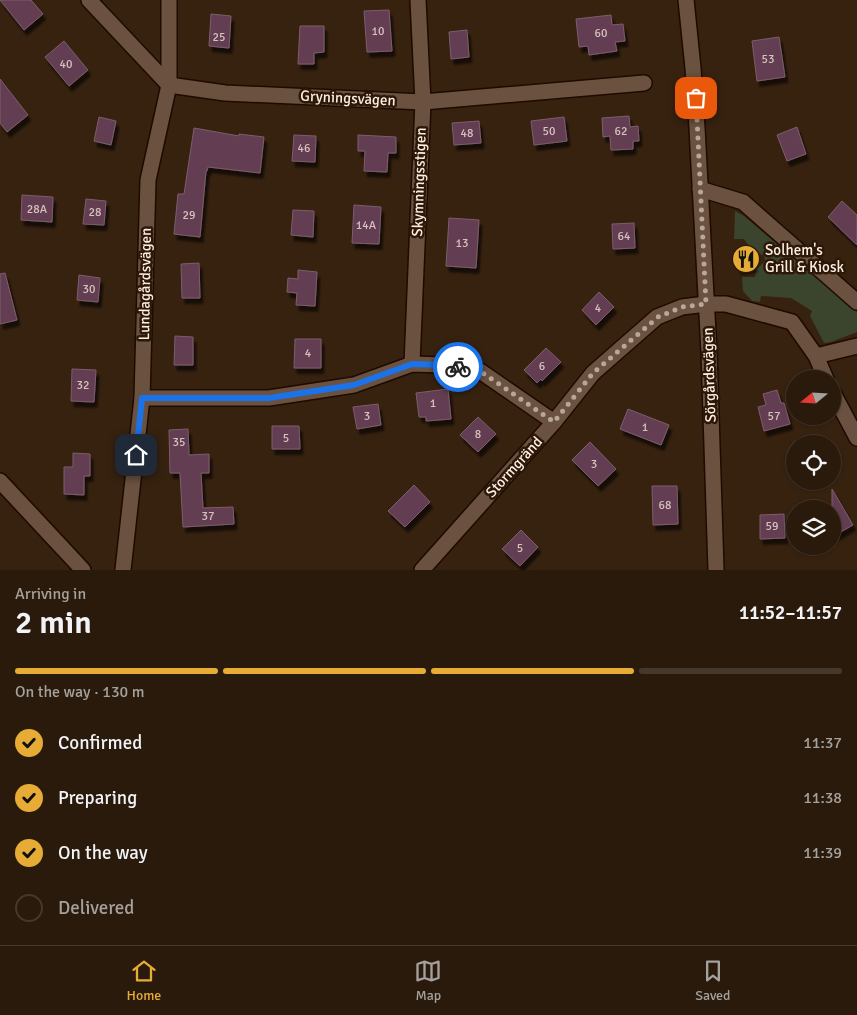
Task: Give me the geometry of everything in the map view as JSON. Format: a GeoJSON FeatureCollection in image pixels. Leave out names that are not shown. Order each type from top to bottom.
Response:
{"type":"FeatureCollection","features":[{"type":"Feature","properties":{"kind":"street"},"geometry":{"type":"LineString","coordinates":[[89,0],[169,85]]}},
{"type":"Feature","properties":{"kind":"street","name":"Lundagårdsvägen"},"geometry":{"type":"LineString","coordinates":[[123,570],[142,398],[148,180],[169,85],[169,0]]}},
{"type":"Feature","properties":{"kind":"street","name":"Skymningsstigen"},"geometry":{"type":"LineString","coordinates":[[412,364],[422,102],[418,0]]}},
{"type":"Feature","properties":{"kind":"street","name":"Sörgårdsvägen"},"geometry":{"type":"LineString","coordinates":[[686,0],[693,68],[700,188],[716,570]]}},
{"type":"Feature","properties":{"kind":"street","name":"Gryningsvägen"},"geometry":{"type":"LineString","coordinates":[[169,85],[225,93],[422,102],[644,83]]}},
{"type":"Feature","properties":{"kind":"street"},"geometry":{"type":"LineString","coordinates":[[700,188],[743,202],[857,302]]}},
{"type":"Feature","properties":{"kind":"street","name":"Stormgränd"},"geometry":{"type":"LineString","coordinates":[[422,570],[554,422],[593,373],[658,317],[682,307],[726,304],[792,322],[816,356],[822,370]]}},
{"type":"Feature","properties":{"kind":"street"},"geometry":{"type":"LineString","coordinates":[[816,356],[857,346]]}},
{"type":"Feature","properties":{"kind":"street"},"geometry":{"type":"LineString","coordinates":[[142,398],[269,398],[354,385],[412,364],[443,365],[480,371],[554,422]]}},
{"type":"Feature","properties":{"kind":"street"},"geometry":{"type":"LineString","coordinates":[[841,408],[857,438]]}},
{"type":"Feature","properties":{"kind":"street"},"geometry":{"type":"LineString","coordinates":[[0,481],[83,570]]}},
{"type":"Feature","properties":{"kind":"green space"},"geometry":{"type":"Polygon","coordinates":[[[735,211],[744,216],[857,312],[857,332],[824,343],[810,316],[812,311],[791,298],[761,296],[760,302],[752,301],[743,291],[742,277],[755,277],[756,270],[765,261],[764,256],[751,249],[744,239],[734,239],[735,211]]]}},
{"type":"Feature","properties":{"kind":"building"},"geometry":{"type":"Polygon","coordinates":[[[0,0],[31,0],[43,14],[24,30],[0,0]]]}},
{"type":"Feature","properties":{"kind":"building"},"geometry":{"type":"Polygon","coordinates":[[[389,10],[392,51],[367,52],[364,11],[389,10]]]}},
{"type":"Feature","properties":{"kind":"building"},"geometry":{"type":"Polygon","coordinates":[[[211,14],[231,16],[229,48],[209,46],[211,14]]]}},
{"type":"Feature","properties":{"kind":"building"},"geometry":{"type":"Polygon","coordinates":[[[611,15],[612,25],[623,24],[625,41],[615,42],[617,51],[589,55],[588,46],[579,47],[576,19],[611,15]]]}},
{"type":"Feature","properties":{"kind":"building"},"geometry":{"type":"Polygon","coordinates":[[[300,26],[324,26],[324,52],[314,53],[314,64],[298,64],[300,26]]]}},
{"type":"Feature","properties":{"kind":"building"},"geometry":{"type":"Polygon","coordinates":[[[467,30],[469,57],[451,59],[449,32],[467,30]]]}},
{"type":"Feature","properties":{"kind":"building"},"geometry":{"type":"Polygon","coordinates":[[[779,37],[785,77],[757,81],[752,41],[779,37]]]}},
{"type":"Feature","properties":{"kind":"building"},"geometry":{"type":"Polygon","coordinates":[[[64,41],[88,70],[69,86],[45,57],[64,41]]]}},
{"type":"Feature","properties":{"kind":"building"},"geometry":{"type":"Polygon","coordinates":[[[0,79],[28,115],[7,132],[0,123],[0,79]]]}},
{"type":"Feature","properties":{"kind":"building"},"geometry":{"type":"Polygon","coordinates":[[[629,116],[630,127],[638,126],[639,141],[633,141],[633,149],[611,150],[610,136],[603,137],[602,118],[629,116]]]}},
{"type":"Feature","properties":{"kind":"building"},"geometry":{"type":"Polygon","coordinates":[[[99,117],[116,121],[111,145],[94,141],[99,117]]]}},
{"type":"Feature","properties":{"kind":"building"},"geometry":{"type":"Polygon","coordinates":[[[564,117],[567,141],[534,145],[531,121],[564,117]]]}},
{"type":"Feature","properties":{"kind":"building"},"geometry":{"type":"Polygon","coordinates":[[[479,121],[481,143],[454,145],[452,123],[479,121]]]}},
{"type":"Feature","properties":{"kind":"building"},"geometry":{"type":"Polygon","coordinates":[[[797,127],[806,154],[787,161],[777,135],[797,127]]]}},
{"type":"Feature","properties":{"kind":"building"},"geometry":{"type":"Polygon","coordinates":[[[194,128],[239,136],[239,134],[264,137],[260,173],[208,167],[206,171],[200,237],[174,234],[178,194],[184,194],[194,128]]]}},
{"type":"Feature","properties":{"kind":"building"},"geometry":{"type":"Polygon","coordinates":[[[294,135],[316,136],[315,162],[292,161],[294,135]]]}},
{"type":"Feature","properties":{"kind":"building"},"geometry":{"type":"Polygon","coordinates":[[[358,135],[396,137],[396,153],[388,153],[387,172],[364,171],[365,151],[358,151],[358,135]]]}},
{"type":"Feature","properties":{"kind":"building"},"geometry":{"type":"Polygon","coordinates":[[[22,195],[53,197],[52,222],[21,220],[22,195]]]}},
{"type":"Feature","properties":{"kind":"building"},"geometry":{"type":"Polygon","coordinates":[[[86,199],[106,201],[104,225],[83,224],[86,199]]]}},
{"type":"Feature","properties":{"kind":"building"},"geometry":{"type":"Polygon","coordinates":[[[842,201],[857,215],[857,245],[828,217],[842,201]]]}},
{"type":"Feature","properties":{"kind":"building"},"geometry":{"type":"Polygon","coordinates":[[[354,205],[381,207],[379,244],[352,243],[354,205]]]}},
{"type":"Feature","properties":{"kind":"building"},"geometry":{"type":"Polygon","coordinates":[[[293,210],[314,211],[313,237],[291,235],[293,210]]]}},
{"type":"Feature","properties":{"kind":"building"},"geometry":{"type":"Polygon","coordinates":[[[449,218],[479,220],[476,268],[446,266],[449,218]]]}},
{"type":"Feature","properties":{"kind":"building"},"geometry":{"type":"Polygon","coordinates":[[[634,223],[635,248],[613,249],[612,224],[634,223]]]}},
{"type":"Feature","properties":{"kind":"building"},"geometry":{"type":"Polygon","coordinates":[[[752,251],[754,267],[738,269],[735,253],[752,251]]]}},
{"type":"Feature","properties":{"kind":"building"},"geometry":{"type":"Polygon","coordinates":[[[199,263],[200,298],[182,298],[181,264],[199,263]]]}},
{"type":"Feature","properties":{"kind":"building"},"geometry":{"type":"Polygon","coordinates":[[[298,270],[317,272],[315,306],[296,305],[297,293],[287,292],[288,278],[298,279],[298,270]]]}},
{"type":"Feature","properties":{"kind":"building"},"geometry":{"type":"Polygon","coordinates":[[[5,273],[17,320],[0,324],[0,274],[5,273]]]}},
{"type":"Feature","properties":{"kind":"building"},"geometry":{"type":"Polygon","coordinates":[[[79,275],[100,278],[98,302],[77,300],[79,275]]]}},
{"type":"Feature","properties":{"kind":"building"},"geometry":{"type":"Polygon","coordinates":[[[599,292],[614,307],[596,325],[582,310],[599,292]]]}},
{"type":"Feature","properties":{"kind":"building"},"geometry":{"type":"Polygon","coordinates":[[[175,336],[193,337],[193,365],[174,365],[175,336]]]}},
{"type":"Feature","properties":{"kind":"building"},"geometry":{"type":"Polygon","coordinates":[[[295,339],[321,339],[321,368],[294,368],[295,339]]]}},
{"type":"Feature","properties":{"kind":"building"},"geometry":{"type":"Polygon","coordinates":[[[546,348],[561,362],[542,381],[541,379],[537,383],[524,370],[546,348]]]}},
{"type":"Feature","properties":{"kind":"building"},"geometry":{"type":"Polygon","coordinates":[[[72,369],[96,370],[94,402],[71,401],[72,369]]]}},
{"type":"Feature","properties":{"kind":"building"},"geometry":{"type":"Polygon","coordinates":[[[448,389],[451,419],[426,421],[426,417],[419,417],[416,393],[448,389]]]}},
{"type":"Feature","properties":{"kind":"building"},"geometry":{"type":"Polygon","coordinates":[[[777,390],[781,403],[784,403],[786,410],[786,425],[764,431],[758,407],[766,405],[763,394],[777,390]]]}},
{"type":"Feature","properties":{"kind":"building"},"geometry":{"type":"Polygon","coordinates":[[[378,404],[381,425],[357,429],[353,407],[378,404]]]}},
{"type":"Feature","properties":{"kind":"building"},"geometry":{"type":"Polygon","coordinates":[[[628,409],[669,425],[661,445],[620,429],[628,409]]]}},
{"type":"Feature","properties":{"kind":"building"},"geometry":{"type":"Polygon","coordinates":[[[478,417],[496,434],[478,452],[460,435],[478,417]]]}},
{"type":"Feature","properties":{"kind":"building"},"geometry":{"type":"Polygon","coordinates":[[[272,426],[299,426],[300,449],[272,449],[272,426]]]}},
{"type":"Feature","properties":{"kind":"building"},"geometry":{"type":"Polygon","coordinates":[[[188,429],[189,455],[209,454],[209,473],[201,473],[203,508],[233,507],[234,524],[183,527],[180,473],[170,473],[169,430],[188,429]]]}},
{"type":"Feature","properties":{"kind":"building"},"geometry":{"type":"Polygon","coordinates":[[[590,442],[616,469],[598,486],[572,460],[590,442]]]}},
{"type":"Feature","properties":{"kind":"building"},"geometry":{"type":"Polygon","coordinates":[[[73,453],[90,454],[90,476],[84,476],[84,495],[64,494],[64,467],[73,467],[73,453]]]}},
{"type":"Feature","properties":{"kind":"building"},"geometry":{"type":"Polygon","coordinates":[[[414,485],[430,502],[405,527],[388,511],[414,485]]]}},
{"type":"Feature","properties":{"kind":"building"},"geometry":{"type":"Polygon","coordinates":[[[652,486],[677,486],[678,524],[653,525],[652,486]]]}},
{"type":"Feature","properties":{"kind":"building"},"geometry":{"type":"Polygon","coordinates":[[[832,490],[833,490],[838,500],[832,500],[832,490]]]}},
{"type":"Feature","properties":{"kind":"building"},"geometry":{"type":"Polygon","coordinates":[[[841,504],[853,525],[841,532],[841,504]]]}},
{"type":"Feature","properties":{"kind":"building"},"geometry":{"type":"Polygon","coordinates":[[[784,514],[785,538],[760,539],[760,515],[784,514]]]}},
{"type":"Feature","properties":{"kind":"building"},"geometry":{"type":"Polygon","coordinates":[[[521,530],[538,547],[520,566],[502,549],[521,530]]]}},
{"type":"Feature","properties":{"kind":"way so far"},"geometry":{"type":"LineString","coordinates":[[458,367],[480,371],[554,422],[593,373],[658,317],[682,307],[706,304],[696,98]]}},
{"type":"Feature","properties":{"kind":"place","name":"Solhem's Grill & Kiosk"},"geometry":{"type":"Point","coordinates":[746,259]}},
{"type":"Feature","properties":{"kind":"route"},"geometry":{"type":"LineString","coordinates":[[136,455],[142,398],[269,398],[354,385],[412,364],[458,367]]}}]}
